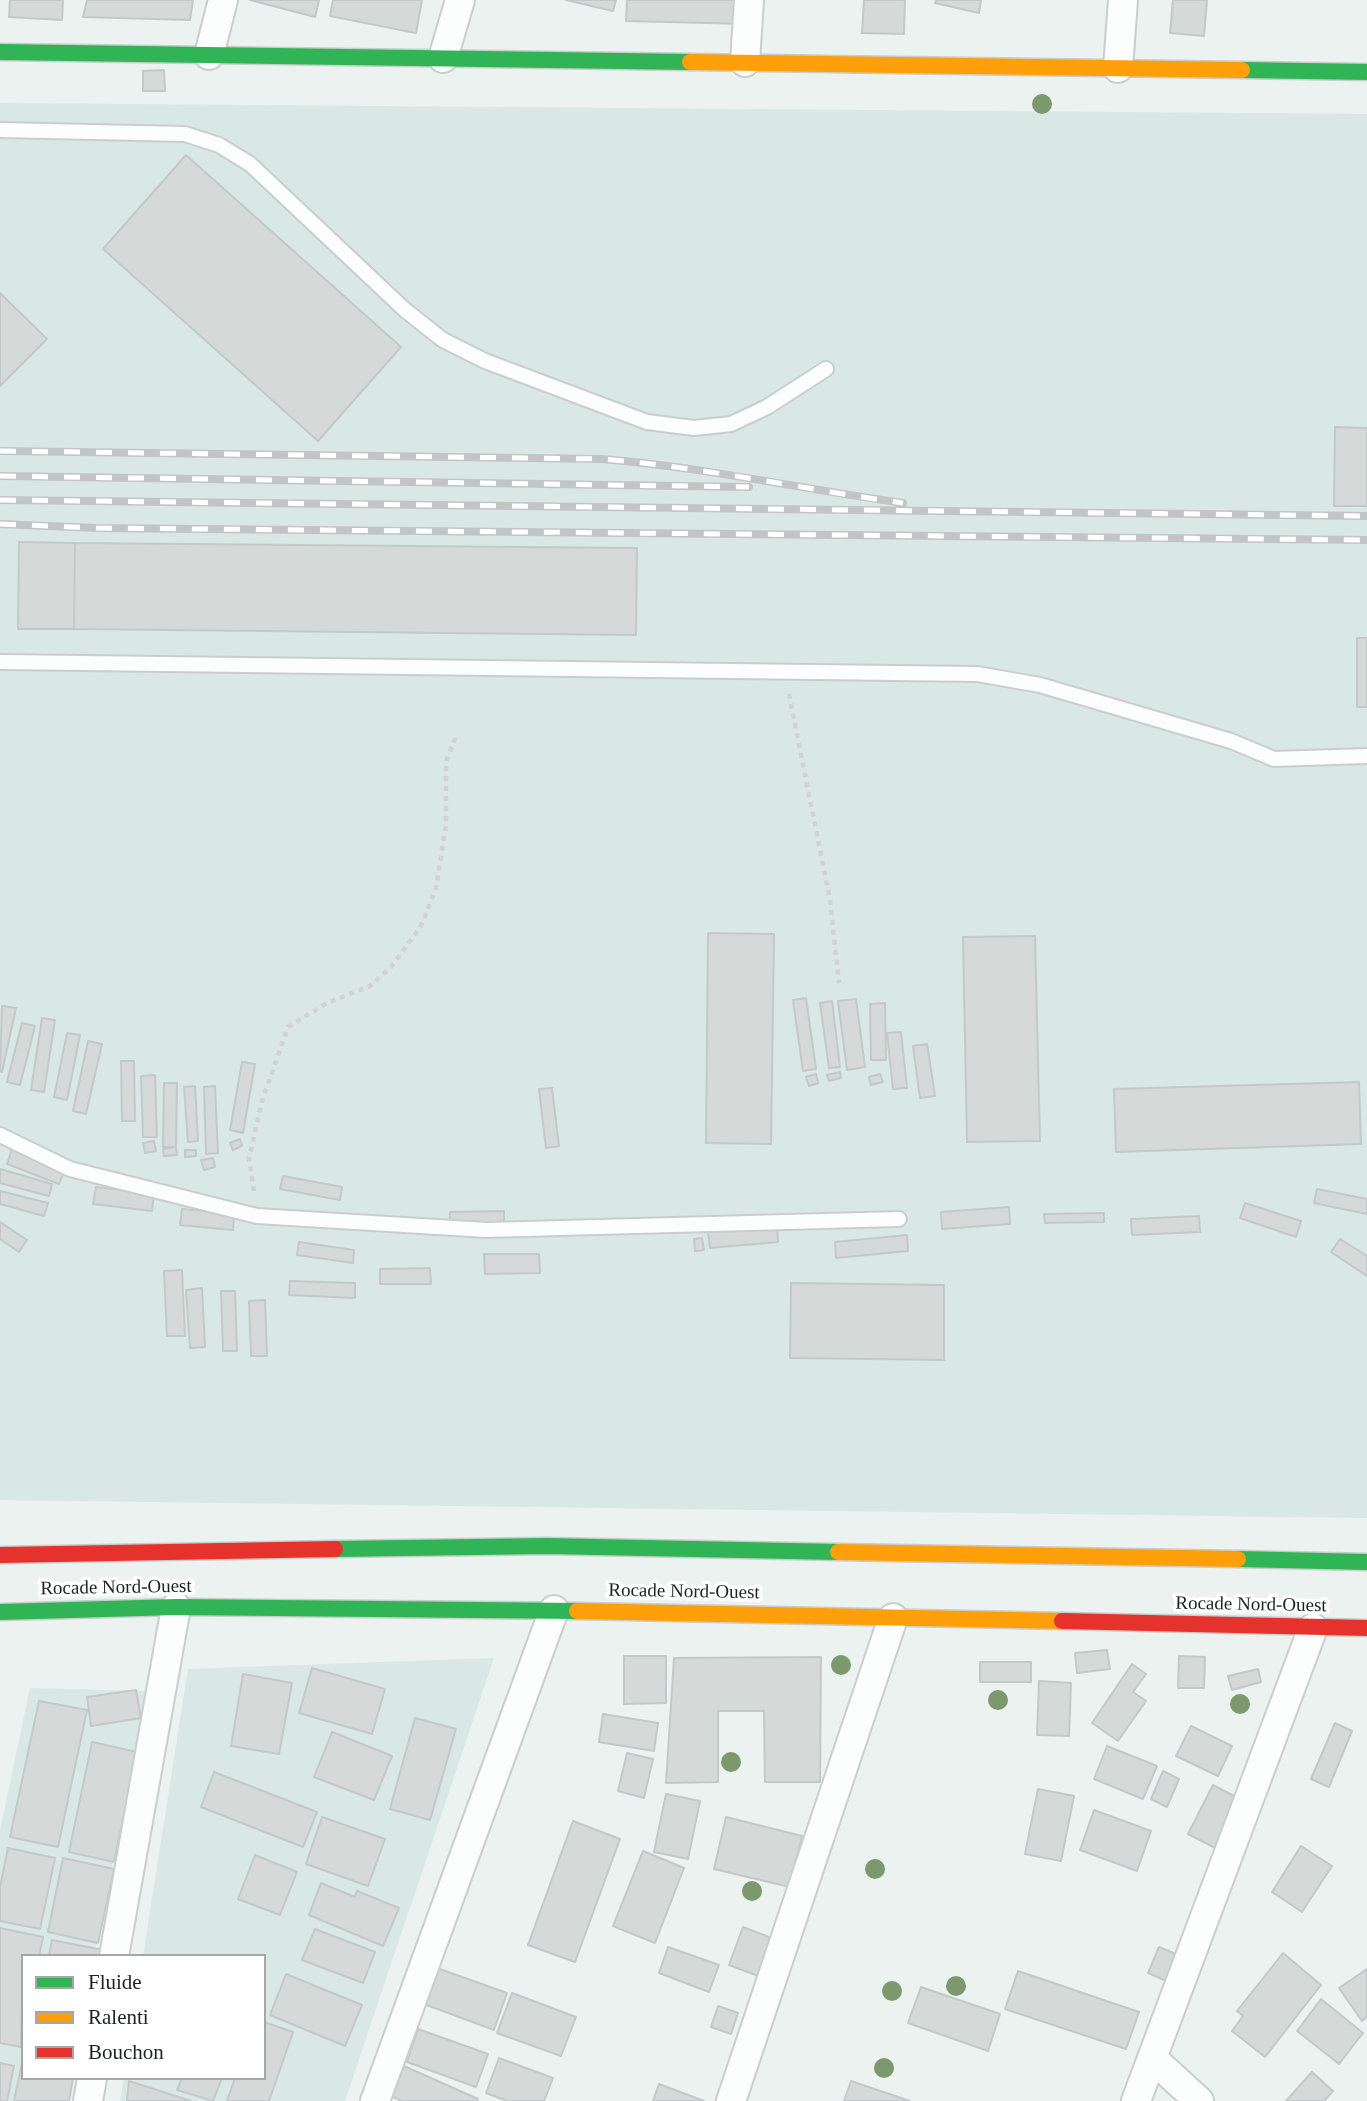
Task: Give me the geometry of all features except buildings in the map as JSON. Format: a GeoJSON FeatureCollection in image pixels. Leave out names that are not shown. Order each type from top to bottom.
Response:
{"type":"FeatureCollection","features":[{"type":"Feature","properties":{"kind":"main road"},"geometry":{"type":"LineString","coordinates":[[0,52],[1367,72]]}},
{"type":"Feature","properties":{"kind":"main road","name":"Rocade Nord-Ouest"},"geometry":{"type":"LineString","coordinates":[[0,1555],[547,1546],[1367,1562]]}},
{"type":"Feature","properties":{"kind":"main road","name":"Rocade Nord-Ouest"},"geometry":{"type":"LineString","coordinates":[[1,1616],[176,1607],[554,1609],[1367,1628]]}},
{"type":"Feature","properties":{"kind":"street"},"geometry":{"type":"LineString","coordinates":[[209,55],[223,0]]}},
{"type":"Feature","properties":{"kind":"street"},"geometry":{"type":"LineString","coordinates":[[443,58],[460,0]]}},
{"type":"Feature","properties":{"kind":"street"},"geometry":{"type":"LineString","coordinates":[[746,62],[749,0]]}},
{"type":"Feature","properties":{"kind":"street"},"geometry":{"type":"LineString","coordinates":[[1118,68],[1122,0]]}},
{"type":"Feature","properties":{"kind":"street"},"geometry":{"type":"LineString","coordinates":[[114,1954],[176,1607]]}},
{"type":"Feature","properties":{"kind":"street"},"geometry":{"type":"LineString","coordinates":[[375,2101],[554,1609]]}},
{"type":"Feature","properties":{"kind":"street"},"geometry":{"type":"LineString","coordinates":[[732,2101],[893,1618]]}},
{"type":"Feature","properties":{"kind":"street"},"geometry":{"type":"LineString","coordinates":[[1136,2101],[1313,1628]]}},
{"type":"Feature","properties":{"kind":"street"},"geometry":{"type":"LineString","coordinates":[[1152,2058],[1199,2101]]}},
{"type":"Feature","properties":{"kind":"street"},"geometry":{"type":"LineString","coordinates":[[88,2101],[92,2080]]}},
{"type":"Feature","properties":{"kind":"lane"},"geometry":{"type":"LineString","coordinates":[[0,130],[185,134],[219,145],[250,164],[405,310],[443,340],[485,361],[648,422],[694,428],[731,424],[767,407],[826,369]]}},
{"type":"Feature","properties":{"kind":"lane"},"geometry":{"type":"LineString","coordinates":[[0,662],[976,674],[1040,685],[1231,741],[1274,759],[1367,756]]}},
{"type":"Feature","properties":{"kind":"lane"},"geometry":{"type":"LineString","coordinates":[[0,1135],[70,1168],[257,1216],[486,1230],[899,1219]]}},
{"type":"Feature","properties":{"kind":"path"},"geometry":{"type":"LineString","coordinates":[[788,670],[798,751],[815,813],[830,900],[839,983]]}},
{"type":"Feature","properties":{"kind":"path"},"geometry":{"type":"LineString","coordinates":[[257,1216],[249,1159],[262,1101],[288,1027],[327,1003],[370,986],[392,966],[421,926],[436,888],[443,856],[446,762],[457,733]]}},
{"type":"Feature","properties":{"kind":"shaded area"},"geometry":{"type":"Polygon","coordinates":[[[0,103],[1367,114],[1367,1518],[0,1500],[0,103]]]}},
{"type":"Feature","properties":{"kind":"shaded area"},"geometry":{"type":"Polygon","coordinates":[[[494,1658],[345,2101],[120,2101],[124,2080],[266,2080],[266,1954],[143,1954],[188,1669],[494,1658]]]}},
{"type":"Feature","properties":{"kind":"shaded area"},"geometry":{"type":"Polygon","coordinates":[[[30,1688],[148,1691],[94,1954],[21,1954],[21,2080],[27,2080],[65,2101],[0,2101],[0,1830],[30,1688]]]}},
{"type":"Feature","properties":{"kind":"railway"},"geometry":{"type":"LineString","coordinates":[[0,451],[602,459],[715,473],[903,503]]}},
{"type":"Feature","properties":{"kind":"railway"},"geometry":{"type":"LineString","coordinates":[[0,476],[749,487]]}},
{"type":"Feature","properties":{"kind":"railway"},"geometry":{"type":"LineString","coordinates":[[0,500],[1367,516]]}},
{"type":"Feature","properties":{"kind":"railway"},"geometry":{"type":"LineString","coordinates":[[0,524],[97,528],[1367,540]]}},
{"type":"Feature","properties":{"kind":"traffic: fast"},"geometry":{"type":"LineString","coordinates":[[0,52],[690,62]]}},
{"type":"Feature","properties":{"kind":"traffic: fast"},"geometry":{"type":"LineString","coordinates":[[1242,70],[1367,72]]}},
{"type":"Feature","properties":{"kind":"traffic: fast"},"geometry":{"type":"LineString","coordinates":[[335,1549],[547,1546],[838,1552]]}},
{"type":"Feature","properties":{"kind":"traffic: fast"},"geometry":{"type":"LineString","coordinates":[[1238,1559],[1367,1562]]}},
{"type":"Feature","properties":{"kind":"traffic: fast"},"geometry":{"type":"LineString","coordinates":[[0,1612],[176,1607],[577,1611]]}},
{"type":"Feature","properties":{"kind":"traffic: slow"},"geometry":{"type":"LineString","coordinates":[[690,62],[1242,70]]}},
{"type":"Feature","properties":{"kind":"traffic: slow"},"geometry":{"type":"LineString","coordinates":[[838,1552],[1238,1559]]}},
{"type":"Feature","properties":{"kind":"traffic: slow"},"geometry":{"type":"LineString","coordinates":[[577,1611],[1062,1621]]}},
{"type":"Feature","properties":{"kind":"traffic: jam"},"geometry":{"type":"LineString","coordinates":[[0,1555],[335,1549]]}},
{"type":"Feature","properties":{"kind":"traffic: jam"},"geometry":{"type":"LineString","coordinates":[[1062,1621],[1367,1628]]}}]}
